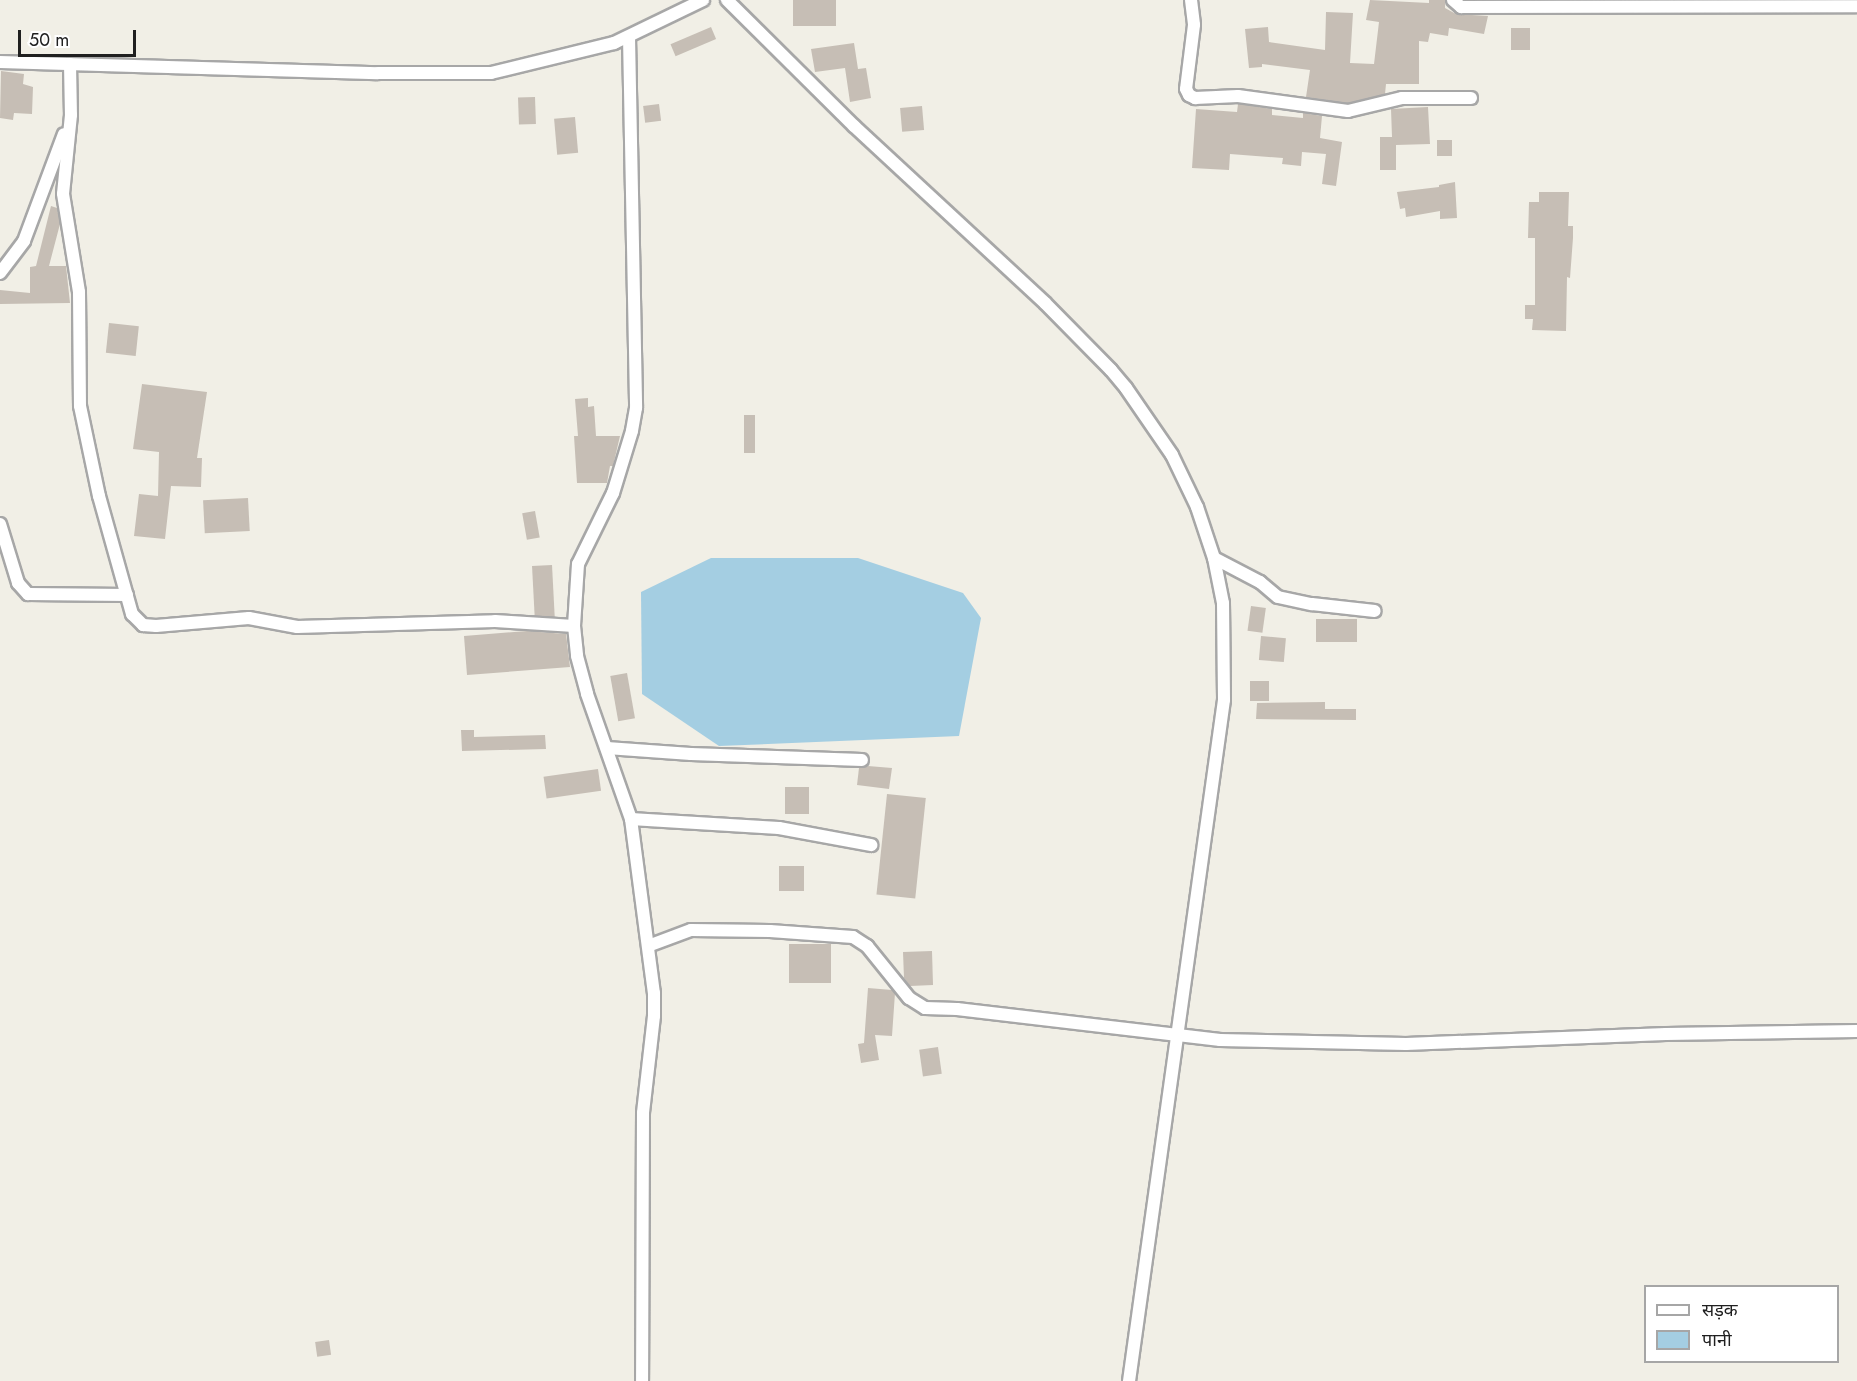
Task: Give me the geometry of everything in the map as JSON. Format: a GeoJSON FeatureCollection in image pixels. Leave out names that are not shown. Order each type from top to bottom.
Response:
{"type":"FeatureCollection","features":[{"type":"Feature","properties":{"kind":"street"},"geometry":{"type":"LineString","coordinates":[[0,62],[464,75],[505,70],[560,58],[629,37],[703,0]]}},
{"type":"Feature","properties":{"kind":"street"},"geometry":{"type":"LineString","coordinates":[[727,0],[854,126],[1045,303],[1111,370],[1138,404],[1172,454],[1197,507],[1214,558],[1223,603],[1224,700],[1173,1033],[1130,1381]]}},
{"type":"Feature","properties":{"kind":"street"},"geometry":{"type":"LineString","coordinates":[[1191,0],[1194,25],[1186,88],[1189,96],[1195,99],[1247,96],[1348,111],[1402,98],[1471,98]]}},
{"type":"Feature","properties":{"kind":"street"},"geometry":{"type":"LineString","coordinates":[[1453,0],[1461,7],[1857,6]]}},
{"type":"Feature","properties":{"kind":"street"},"geometry":{"type":"LineString","coordinates":[[629,37],[636,408],[632,431],[613,493],[578,564],[574,626],[577,656],[587,694],[631,819],[648,946],[654,1016],[643,1113],[642,1381]]}},
{"type":"Feature","properties":{"kind":"street"},"geometry":{"type":"LineString","coordinates":[[70,64],[71,116],[63,194],[79,292],[80,406],[99,496],[132,614],[143,625],[156,626],[249,618],[297,627],[495,621],[574,626]]}},
{"type":"Feature","properties":{"kind":"street"},"geometry":{"type":"LineString","coordinates":[[0,273],[24,241],[71,116]]}},
{"type":"Feature","properties":{"kind":"street"},"geometry":{"type":"LineString","coordinates":[[0,524],[18,583],[28,594],[33,596],[127,595]]}},
{"type":"Feature","properties":{"kind":"street"},"geometry":{"type":"LineString","coordinates":[[1214,558],[1260,582],[1278,597],[1291,601],[1376,610]]}},
{"type":"Feature","properties":{"kind":"street"},"geometry":{"type":"LineString","coordinates":[[607,748],[691,754],[862,760]]}},
{"type":"Feature","properties":{"kind":"street"},"geometry":{"type":"LineString","coordinates":[[631,819],[779,828],[871,845]]}},
{"type":"Feature","properties":{"kind":"street"},"geometry":{"type":"LineString","coordinates":[[648,946],[691,930],[770,931],[853,937],[867,946],[909,998],[925,1008],[957,1009],[1265,1043],[1406,1044],[1666,1034],[1857,1031]]}},
{"type":"Feature","properties":{"kind":"water"},"geometry":{"type":"Polygon","coordinates":[[[711,558],[858,558],[963,593],[981,618],[959,736],[719,746],[642,694],[641,592],[711,558]]]}},
{"type":"Feature","properties":{"kind":"building"},"geometry":{"type":"Polygon","coordinates":[[[793,0],[836,0],[836,26],[793,26],[793,0]]]}},
{"type":"Feature","properties":{"kind":"building"},"geometry":{"type":"Polygon","coordinates":[[[1370,0],[1429,3],[1429,0],[1445,0],[1445,8],[1456,14],[1488,16],[1484,34],[1449,28],[1448,36],[1430,33],[1428,42],[1419,41],[1419,84],[1386,84],[1385,94],[1348,103],[1306,97],[1310,70],[1262,64],[1262,67],[1249,68],[1245,29],[1268,27],[1269,42],[1325,50],[1326,12],[1353,13],[1350,63],[1374,64],[1379,22],[1366,20],[1370,0]]]}},
{"type":"Feature","properties":{"kind":"building"},"geometry":{"type":"Polygon","coordinates":[[[711,27],[716,39],[676,56],[670,44],[711,27]]]}},
{"type":"Feature","properties":{"kind":"building"},"geometry":{"type":"Polygon","coordinates":[[[1511,28],[1530,28],[1530,50],[1511,50],[1511,28]]]}},
{"type":"Feature","properties":{"kind":"building"},"geometry":{"type":"Polygon","coordinates":[[[854,43],[858,69],[866,68],[871,98],[850,102],[845,68],[815,72],[811,49],[854,43]]]}},
{"type":"Feature","properties":{"kind":"building"},"geometry":{"type":"Polygon","coordinates":[[[1,71],[24,74],[23,84],[33,87],[32,114],[14,113],[13,120],[0,118],[1,71]]]}},
{"type":"Feature","properties":{"kind":"building"},"geometry":{"type":"Polygon","coordinates":[[[535,97],[536,124],[519,125],[518,98],[535,97]]]}},
{"type":"Feature","properties":{"kind":"building"},"geometry":{"type":"Polygon","coordinates":[[[659,104],[661,121],[645,123],[643,106],[659,104]]]}},
{"type":"Feature","properties":{"kind":"building"},"geometry":{"type":"Polygon","coordinates":[[[1238,104],[1272,109],[1272,115],[1303,118],[1303,113],[1322,116],[1320,138],[1342,142],[1336,186],[1322,184],[1326,154],[1302,152],[1301,166],[1282,164],[1283,158],[1230,154],[1229,170],[1192,168],[1196,109],[1237,112],[1238,104]]]}},
{"type":"Feature","properties":{"kind":"building"},"geometry":{"type":"Polygon","coordinates":[[[922,106],[924,130],[902,132],[900,108],[922,106]]]}},
{"type":"Feature","properties":{"kind":"building"},"geometry":{"type":"Polygon","coordinates":[[[1428,107],[1430,144],[1396,145],[1396,170],[1380,170],[1380,137],[1392,137],[1391,109],[1428,107]]]}},
{"type":"Feature","properties":{"kind":"building"},"geometry":{"type":"Polygon","coordinates":[[[575,117],[578,153],[557,155],[554,119],[575,117]]]}},
{"type":"Feature","properties":{"kind":"building"},"geometry":{"type":"Polygon","coordinates":[[[1437,140],[1452,140],[1452,156],[1437,156],[1437,140]]]}},
{"type":"Feature","properties":{"kind":"building"},"geometry":{"type":"Polygon","coordinates":[[[1455,182],[1457,218],[1440,219],[1440,211],[1406,217],[1405,208],[1400,209],[1397,192],[1439,187],[1439,185],[1455,182]]]}},
{"type":"Feature","properties":{"kind":"building"},"geometry":{"type":"Polygon","coordinates":[[[1539,192],[1569,192],[1568,226],[1573,226],[1573,238],[1570,278],[1567,277],[1566,331],[1532,330],[1533,319],[1525,319],[1525,305],[1535,305],[1535,238],[1528,238],[1529,202],[1539,202],[1539,192]]]}},
{"type":"Feature","properties":{"kind":"building"},"geometry":{"type":"Polygon","coordinates":[[[51,206],[57,208],[60,224],[49,266],[66,266],[70,303],[0,304],[0,290],[30,293],[30,267],[36,266],[51,206]]]}},
{"type":"Feature","properties":{"kind":"building"},"geometry":{"type":"Polygon","coordinates":[[[109,323],[139,326],[136,356],[106,353],[109,323]]]}},
{"type":"Feature","properties":{"kind":"building"},"geometry":{"type":"Polygon","coordinates":[[[142,384],[207,392],[197,458],[202,458],[201,487],[171,486],[165,539],[134,536],[139,494],[158,496],[159,452],[133,449],[142,384]]]}},
{"type":"Feature","properties":{"kind":"building"},"geometry":{"type":"Polygon","coordinates":[[[588,398],[588,407],[594,406],[596,436],[620,436],[607,483],[577,483],[574,436],[578,436],[575,399],[588,398]]]}},
{"type":"Feature","properties":{"kind":"building"},"geometry":{"type":"Polygon","coordinates":[[[744,415],[755,415],[755,453],[744,453],[744,415]]]}},
{"type":"Feature","properties":{"kind":"building"},"geometry":{"type":"Polygon","coordinates":[[[248,498],[250,531],[205,533],[203,500],[248,498]]]}},
{"type":"Feature","properties":{"kind":"building"},"geometry":{"type":"Polygon","coordinates":[[[535,511],[540,538],[527,540],[522,513],[535,511]]]}},
{"type":"Feature","properties":{"kind":"building"},"geometry":{"type":"Polygon","coordinates":[[[552,565],[555,617],[535,618],[532,566],[552,565]]]}},
{"type":"Feature","properties":{"kind":"building"},"geometry":{"type":"Polygon","coordinates":[[[1251,606],[1266,608],[1262,633],[1248,631],[1251,606]]]}},
{"type":"Feature","properties":{"kind":"building"},"geometry":{"type":"Polygon","coordinates":[[[1316,619],[1357,619],[1357,642],[1316,642],[1316,619]]]}},
{"type":"Feature","properties":{"kind":"building"},"geometry":{"type":"Polygon","coordinates":[[[527,631],[566,634],[570,667],[467,675],[464,636],[527,631]]]}},
{"type":"Feature","properties":{"kind":"building"},"geometry":{"type":"Polygon","coordinates":[[[1261,636],[1286,638],[1284,662],[1259,660],[1261,636]]]}},
{"type":"Feature","properties":{"kind":"building"},"geometry":{"type":"Polygon","coordinates":[[[627,673],[635,718],[618,721],[610,676],[627,673]]]}},
{"type":"Feature","properties":{"kind":"building"},"geometry":{"type":"Polygon","coordinates":[[[1250,681],[1269,681],[1269,701],[1250,701],[1250,681]]]}},
{"type":"Feature","properties":{"kind":"building"},"geometry":{"type":"Polygon","coordinates":[[[1325,702],[1325,709],[1356,709],[1356,720],[1256,719],[1257,703],[1325,702]]]}},
{"type":"Feature","properties":{"kind":"building"},"geometry":{"type":"Polygon","coordinates":[[[461,730],[474,730],[474,737],[545,735],[546,749],[462,751],[461,730]]]}},
{"type":"Feature","properties":{"kind":"building"},"geometry":{"type":"Polygon","coordinates":[[[868,766],[892,768],[889,789],[857,785],[859,768],[868,766]]]}},
{"type":"Feature","properties":{"kind":"building"},"geometry":{"type":"Polygon","coordinates":[[[598,769],[601,791],[547,798],[544,777],[598,769]]]}},
{"type":"Feature","properties":{"kind":"building"},"geometry":{"type":"Polygon","coordinates":[[[785,787],[809,787],[809,814],[785,814],[785,787]]]}},
{"type":"Feature","properties":{"kind":"building"},"geometry":{"type":"Polygon","coordinates":[[[887,794],[926,798],[915,899],[876,894],[887,794]]]}},
{"type":"Feature","properties":{"kind":"building"},"geometry":{"type":"Polygon","coordinates":[[[779,866],[804,866],[804,891],[779,891],[779,866]]]}},
{"type":"Feature","properties":{"kind":"building"},"geometry":{"type":"Polygon","coordinates":[[[789,944],[831,944],[831,983],[789,983],[789,944]]]}},
{"type":"Feature","properties":{"kind":"building"},"geometry":{"type":"Polygon","coordinates":[[[932,951],[933,985],[910,986],[904,978],[903,952],[932,951]]]}},
{"type":"Feature","properties":{"kind":"building"},"geometry":{"type":"Polygon","coordinates":[[[868,988],[892,990],[895,993],[892,1036],[875,1035],[879,1060],[861,1063],[858,1044],[864,1043],[868,988]]]}},
{"type":"Feature","properties":{"kind":"building"},"geometry":{"type":"Polygon","coordinates":[[[938,1047],[942,1074],[923,1076],[919,1050],[938,1047]]]}},
{"type":"Feature","properties":{"kind":"building"},"geometry":{"type":"Polygon","coordinates":[[[329,1340],[331,1355],[317,1357],[315,1342],[329,1340]]]}}]}
